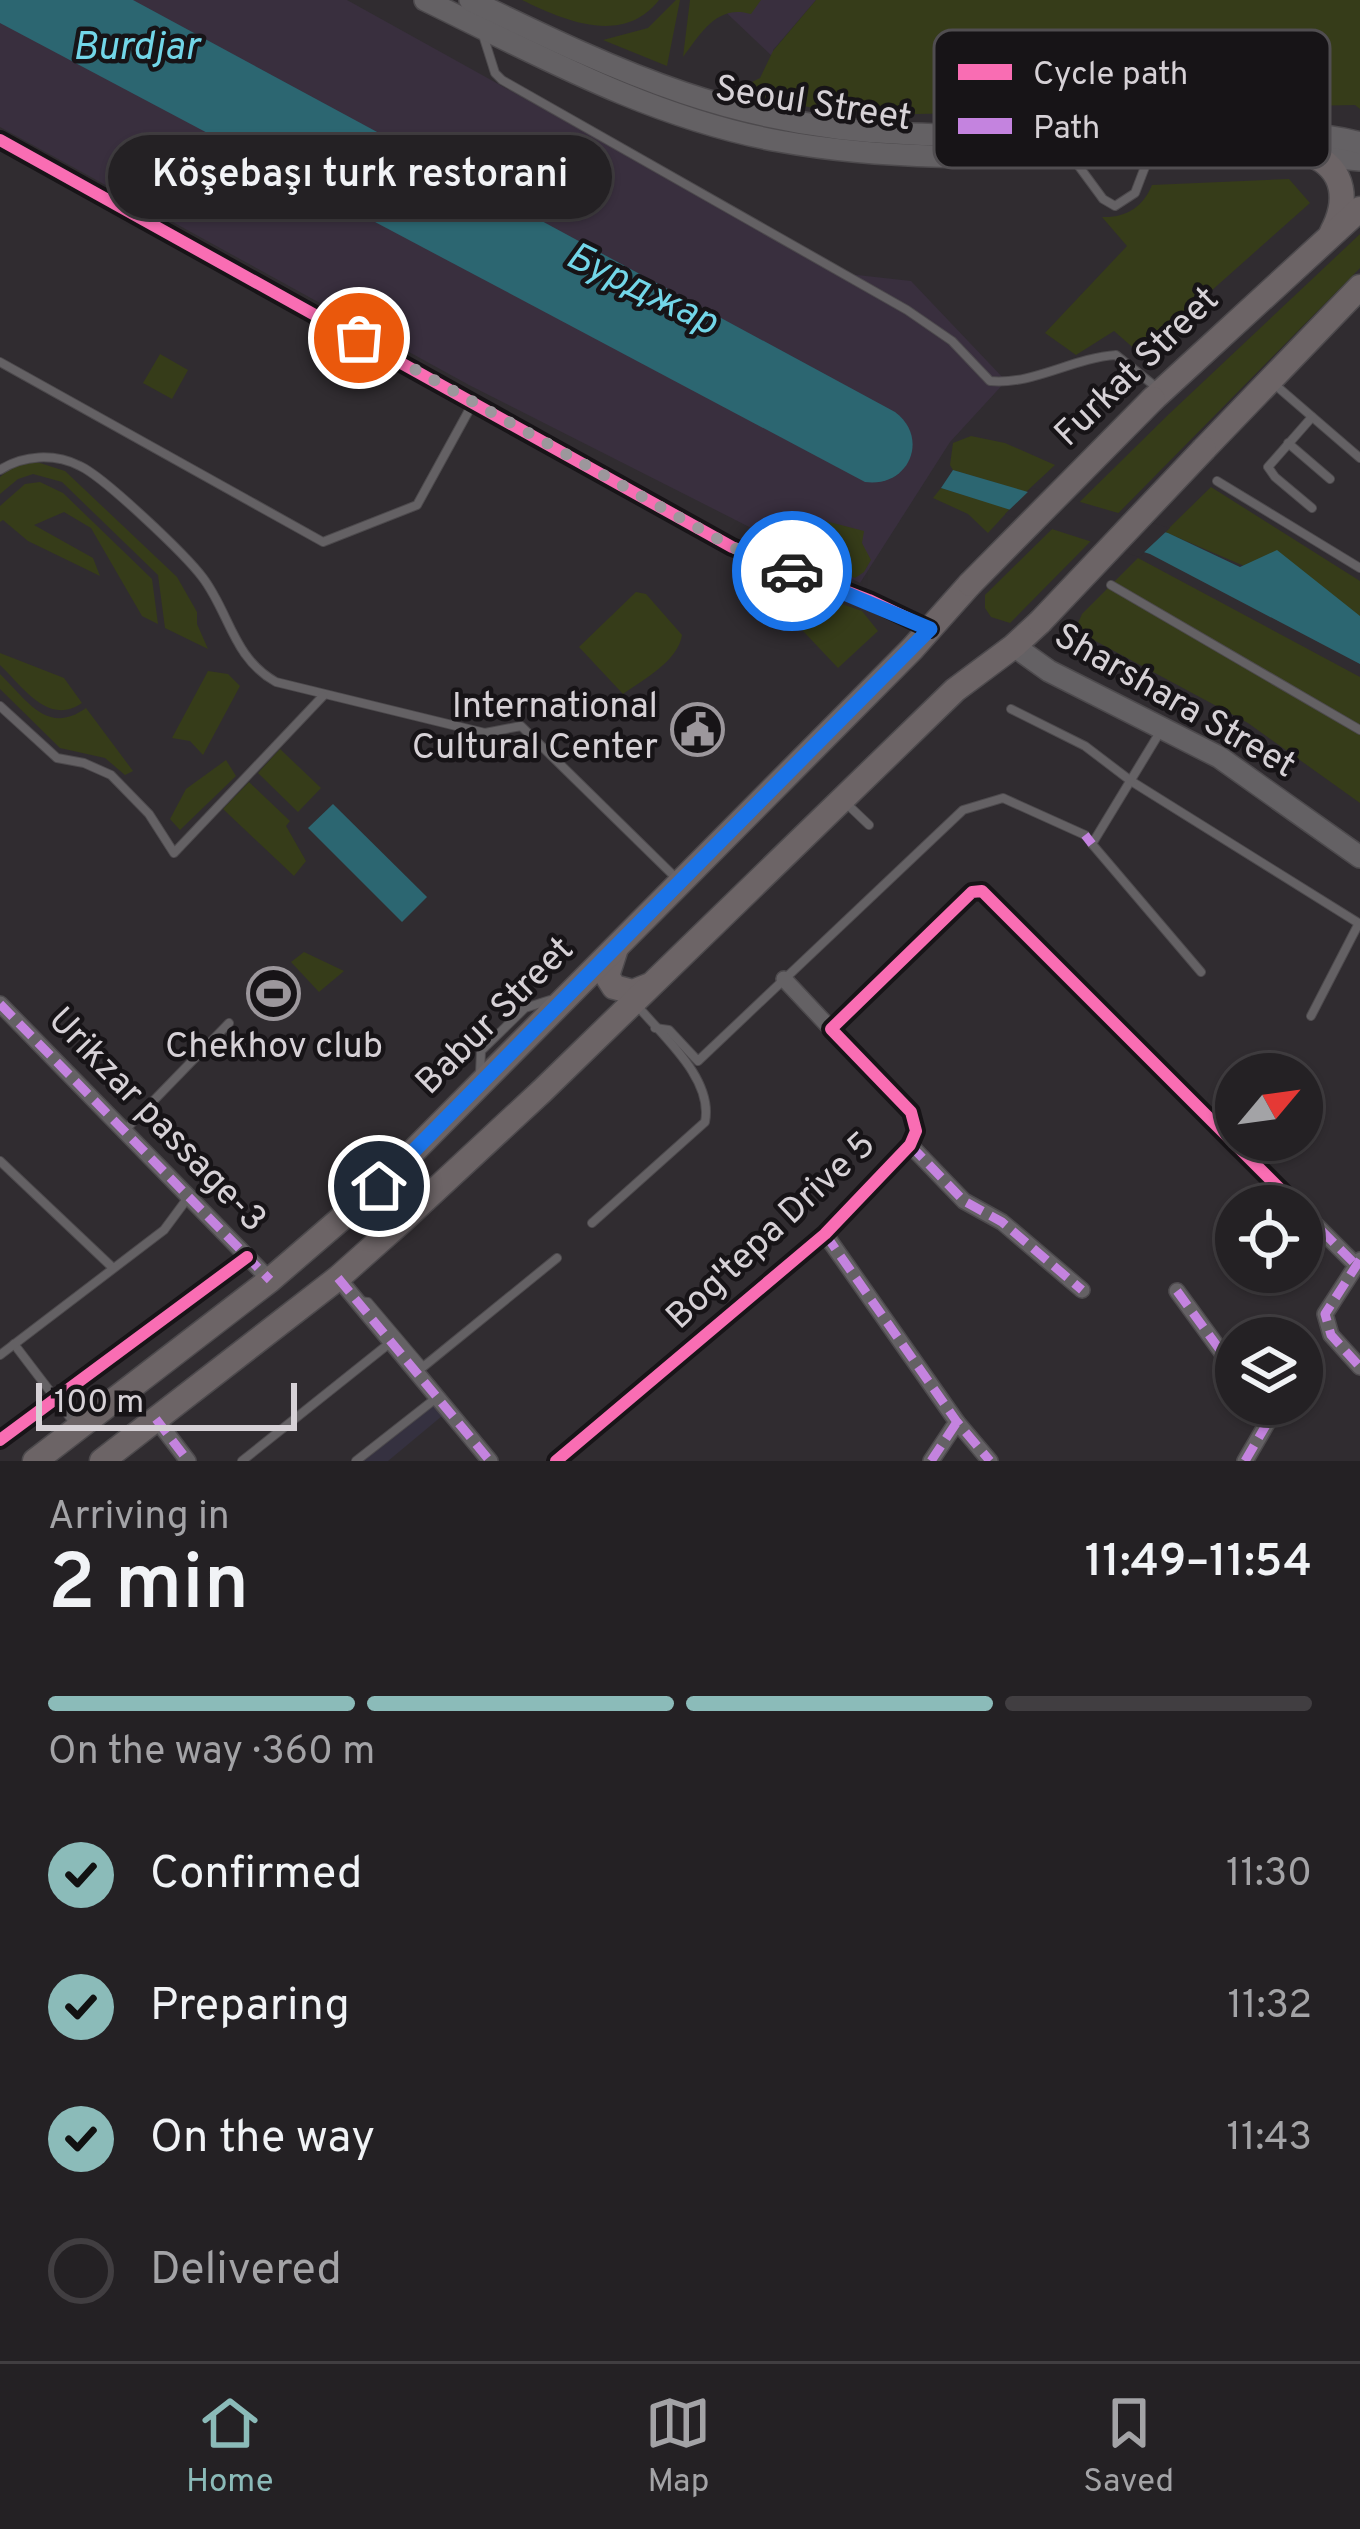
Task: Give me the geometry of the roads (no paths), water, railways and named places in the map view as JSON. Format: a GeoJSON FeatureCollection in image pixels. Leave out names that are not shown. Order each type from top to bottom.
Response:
{"type":"FeatureCollection","features":[{"type":"Feature","properties":{"kind":"main road","name":"Seoul Street"},"geometry":{"type":"LineString","coordinates":[[425,0],[621,94],[686,118],[753,136],[892,154],[934,154]]}},
{"type":"Feature","properties":{"kind":"main road","name":"Seoul Street"},"geometry":{"type":"LineString","coordinates":[[470,0],[655,85],[733,110],[800,124],[934,135]]}},
{"type":"Feature","properties":{"kind":"main road","name":"Seoul Street"},"geometry":{"type":"LineString","coordinates":[[1330,139],[1360,143]]}},
{"type":"Feature","properties":{"kind":"main road","name":"Seoul Street"},"geometry":{"type":"LineString","coordinates":[[1330,157],[1360,160]]}},
{"type":"Feature","properties":{"kind":"main road"},"geometry":{"type":"LineString","coordinates":[[1328,239],[1341,212],[1342,189],[1330,165]]}},
{"type":"Feature","properties":{"kind":"main road","name":"Furkat Street"},"geometry":{"type":"LineString","coordinates":[[970,584],[1157,396],[1357,213]]}},
{"type":"Feature","properties":{"kind":"main road"},"geometry":{"type":"LineString","coordinates":[[101,1461],[338,1278],[644,993],[955,690],[1040,622],[1358,293]]}},
{"type":"Feature","properties":{"kind":"main road","name":"Babur Street"},"geometry":{"type":"LineString","coordinates":[[35,1461],[270,1280],[379,1186],[970,584]]}},
{"type":"Feature","properties":{"kind":"main road","name":"Sharshara Street"},"geometry":{"type":"LineString","coordinates":[[1014,646],[1049,671],[1236,769],[1360,857]]}},
{"type":"Feature","properties":{"kind":"main road"},"geometry":{"type":"LineString","coordinates":[[617,946],[608,964],[614,987],[644,993]]}},
{"type":"Feature","properties":{"kind":"street"},"geometry":{"type":"LineString","coordinates":[[0,140],[732,547],[930,629]]}},
{"type":"Feature","properties":{"kind":"street"},"geometry":{"type":"LineString","coordinates":[[831,1029],[972,892],[982,892],[1275,1185]]}},
{"type":"Feature","properties":{"kind":"street","name":"Bog'tepa Drive 5"},"geometry":{"type":"LineString","coordinates":[[556,1461],[825,1234],[910,1145],[916,1131],[910,1112],[784,979]]}},
{"type":"Feature","properties":{"kind":"street","name":"Urikzar passage-3"},"geometry":{"type":"LineString","coordinates":[[0,1004],[270,1280]]}},
{"type":"Feature","properties":{"kind":"street"},"geometry":{"type":"LineString","coordinates":[[910,1145],[964,1201],[1002,1222],[1082,1290]]}},
{"type":"Feature","properties":{"kind":"street"},"geometry":{"type":"LineString","coordinates":[[1323,1231],[1358,1263],[1325,1314],[1331,1335],[1360,1366]]}},
{"type":"Feature","properties":{"kind":"street"},"geometry":{"type":"LineString","coordinates":[[825,1234],[957,1422],[990,1461]]}},
{"type":"Feature","properties":{"kind":"street"},"geometry":{"type":"LineString","coordinates":[[338,1278],[490,1461]]}},
{"type":"Feature","properties":{"kind":"street"},"geometry":{"type":"LineString","coordinates":[[1177,1291],[1215,1343]]}},
{"type":"Feature","properties":{"kind":"street"},"geometry":{"type":"LineString","coordinates":[[156,1419],[188,1461]]}},
{"type":"Feature","properties":{"kind":"street"},"geometry":{"type":"LineString","coordinates":[[932,1461],[957,1422]]}},
{"type":"Feature","properties":{"kind":"street"},"geometry":{"type":"LineString","coordinates":[[1245,1461],[1267,1425]]}},
{"type":"Feature","properties":{"kind":"lane"},"geometry":{"type":"LineString","coordinates":[[480,27],[495,73],[502,80],[908,310],[952,341],[990,381],[1014,384],[1097,356],[1116,355],[1157,396]]}},
{"type":"Feature","properties":{"kind":"lane"},"geometry":{"type":"LineString","coordinates":[[1080,168],[1103,199],[1115,206],[1135,193],[1145,168]]}},
{"type":"Feature","properties":{"kind":"lane"},"geometry":{"type":"LineString","coordinates":[[0,362],[323,542],[417,506],[474,402]]}},
{"type":"Feature","properties":{"kind":"lane"},"geometry":{"type":"LineString","coordinates":[[1272,382],[1360,458]]}},
{"type":"Feature","properties":{"kind":"lane"},"geometry":{"type":"LineString","coordinates":[[1312,417],[1268,467],[1312,508]]}},
{"type":"Feature","properties":{"kind":"lane"},"geometry":{"type":"LineString","coordinates":[[1288,443],[1330,479]]}},
{"type":"Feature","properties":{"kind":"lane"},"geometry":{"type":"LineString","coordinates":[[0,470],[31,458],[62,460],[86,469],[193,565],[252,665],[276,682],[485,733],[521,726],[681,882]]}},
{"type":"Feature","properties":{"kind":"lane"},"geometry":{"type":"LineString","coordinates":[[1217,481],[1360,568]]}},
{"type":"Feature","properties":{"kind":"lane"},"geometry":{"type":"LineString","coordinates":[[1111,585],[1360,730]]}},
{"type":"Feature","properties":{"kind":"lane"},"geometry":{"type":"LineString","coordinates":[[0,706],[57,758],[111,775],[149,814],[174,853],[322,696]]}},
{"type":"Feature","properties":{"kind":"lane"},"geometry":{"type":"LineString","coordinates":[[1011,709],[1085,746],[1131,782],[1359,924],[1310,1016]]}},
{"type":"Feature","properties":{"kind":"lane"},"geometry":{"type":"LineString","coordinates":[[1163,727],[1092,844],[1201,972]]}},
{"type":"Feature","properties":{"kind":"lane"},"geometry":{"type":"LineString","coordinates":[[656,1028],[669,1030],[698,1061],[903,859],[963,810],[1003,798],[1084,835]]}},
{"type":"Feature","properties":{"kind":"lane"},"geometry":{"type":"LineString","coordinates":[[842,799],[869,825]]}},
{"type":"Feature","properties":{"kind":"lane"},"geometry":{"type":"LineString","coordinates":[[592,1223],[706,1122],[709,1105],[656,1028],[644,993]]}},
{"type":"Feature","properties":{"kind":"lane"},"geometry":{"type":"LineString","coordinates":[[126,1129],[229,1023]]}},
{"type":"Feature","properties":{"kind":"lane"},"geometry":{"type":"LineString","coordinates":[[0,1161],[113,1268]]}},
{"type":"Feature","properties":{"kind":"lane"},"geometry":{"type":"LineString","coordinates":[[0,1355],[164,1230],[188,1198]]}},
{"type":"Feature","properties":{"kind":"lane"},"geometry":{"type":"LineString","coordinates":[[357,1301],[368,1302],[423,1367],[557,1258]]}},
{"type":"Feature","properties":{"kind":"lane"},"geometry":{"type":"LineString","coordinates":[[242,1461],[391,1342]]}},
{"type":"Feature","properties":{"kind":"lane"},"geometry":{"type":"LineString","coordinates":[[14,1344],[78,1428]]}},
{"type":"Feature","properties":{"kind":"lane"},"geometry":{"type":"LineString","coordinates":[[356,1461],[437,1398]]}},
{"type":"Feature","properties":{"kind":"water","name":"Burdjar"},"geometry":{"type":"Polygon","coordinates":[[[0,0],[133,0],[895,412],[911,435],[910,459],[893,477],[865,482],[0,23],[0,0]]]}},
{"type":"Feature","properties":{"kind":"water"},"geometry":{"type":"Polygon","coordinates":[[[953,470],[1168,533],[1240,567],[1277,550],[1360,616],[1360,664],[1150,554],[941,488],[953,470]]]}},
{"type":"Feature","properties":{"kind":"water"},"geometry":{"type":"Polygon","coordinates":[[[333,804],[427,897],[402,922],[308,828],[333,804]]]}},
{"type":"Feature","properties":{"kind":"place","name":"Köşebaşı turk restorani"},"geometry":{"type":"Point","coordinates":[359,338]}},
{"type":"Feature","properties":{"kind":"place","name":"International Cultural Center"},"geometry":{"type":"Point","coordinates":[697,729]}},
{"type":"Feature","properties":{"kind":"place","name":"Chekhov club"},"geometry":{"type":"Point","coordinates":[274,993]}},
{"type":"Feature","properties":{"kind":"water label","name":"Бурджар"},"geometry":{"type":"Point","coordinates":[641,291]}}]}
